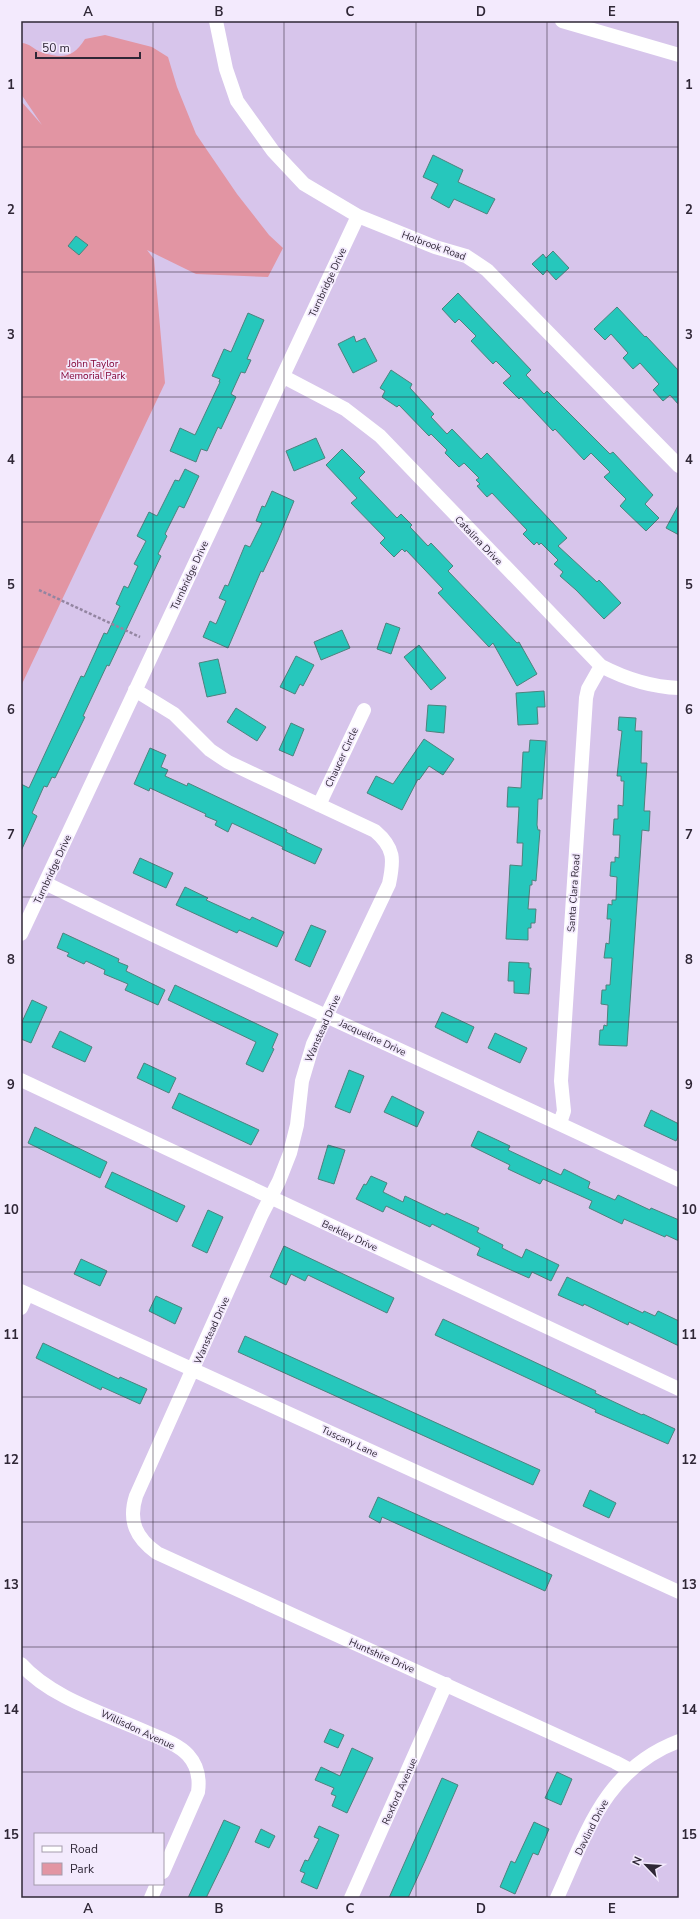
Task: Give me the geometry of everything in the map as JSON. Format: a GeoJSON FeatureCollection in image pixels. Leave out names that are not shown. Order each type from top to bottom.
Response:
{"type":"FeatureCollection","features":[{"type":"Feature","properties":{"kind":"street","name":"Holbrook Road"},"geometry":{"type":"LineString","coordinates":[[216,21],[226,68],[237,101],[273,151],[304,184],[358,216],[436,247],[466,256],[487,270],[679,466]]}},
{"type":"Feature","properties":{"kind":"street"},"geometry":{"type":"LineString","coordinates":[[562,21],[679,55]]}},
{"type":"Feature","properties":{"kind":"street","name":"Turnbridge Drive"},"geometry":{"type":"LineString","coordinates":[[21,934],[284,377],[358,216]]}},
{"type":"Feature","properties":{"kind":"street","name":"Catalina Drive"},"geometry":{"type":"LineString","coordinates":[[284,377],[346,409],[380,436],[601,666],[617,675],[643,684],[679,688]]}},
{"type":"Feature","properties":{"kind":"street","name":"Santa Clara Road"},"geometry":{"type":"LineString","coordinates":[[560,1123],[564,1111],[562,1073],[586,706],[588,690],[601,666]]}},
{"type":"Feature","properties":{"kind":"street","name":"Wanstead Drive"},"geometry":{"type":"LineString","coordinates":[[135,690],[174,714],[218,756],[375,832],[383,838],[393,857],[389,884],[313,1044],[302,1081],[297,1125],[290,1153],[279,1181],[136,1496],[132,1512],[133,1521],[138,1536]]}},
{"type":"Feature","properties":{"kind":"street","name":"Chaucer Circle"},"geometry":{"type":"LineString","coordinates":[[319,805],[364,710]]}},
{"type":"Feature","properties":{"kind":"street","name":"Jacqueline Drive"},"geometry":{"type":"LineString","coordinates":[[45,883],[326,1016],[560,1123],[679,1180]]}},
{"type":"Feature","properties":{"kind":"street","name":"Berkley Drive"},"geometry":{"type":"LineString","coordinates":[[21,1080],[679,1389]]}},
{"type":"Feature","properties":{"kind":"street"},"geometry":{"type":"LineString","coordinates":[[21,1308],[24,1293]]}},
{"type":"Feature","properties":{"kind":"street","name":"Tuscany Lane"},"geometry":{"type":"LineString","coordinates":[[24,1293],[679,1592]]}},
{"type":"Feature","properties":{"kind":"street","name":"Huntshire Drive"},"geometry":{"type":"LineString","coordinates":[[138,1536],[147,1546],[157,1553],[446,1684],[630,1770]]}},
{"type":"Feature","properties":{"kind":"street","name":"Willisdon Avenue"},"geometry":{"type":"LineString","coordinates":[[21,1664],[42,1683],[67,1697],[180,1748],[194,1763],[199,1778],[198,1792],[164,1870]]}},
{"type":"Feature","properties":{"kind":"street","name":"Rexford Avenue"},"geometry":{"type":"LineString","coordinates":[[351,1898],[446,1684]]}},
{"type":"Feature","properties":{"kind":"street","name":"Davlind Drive"},"geometry":{"type":"LineString","coordinates":[[557,1898],[602,1802],[616,1784],[630,1770],[650,1755],[679,1741]]}},
{"type":"Feature","properties":{"kind":"street"},"geometry":{"type":"LineString","coordinates":[[151,1898],[157,1885]]}},
{"type":"Feature","properties":{"kind":"path"},"geometry":{"type":"LineString","coordinates":[[39,590],[140,637]]}},
{"type":"Feature","properties":{"kind":"green space","name":"John Taylor Memorial Park"},"geometry":{"type":"Polygon","coordinates":[[[105,35],[152,47],[168,57],[177,87],[196,134],[237,194],[269,235],[283,248],[268,277],[196,274],[147,250],[154,259],[165,383],[21,686],[21,101],[42,125],[21,94],[21,43],[27,44],[41,52],[61,56],[72,53],[85,39],[105,35]]]}},
{"type":"Feature","properties":{"kind":"building"},"geometry":{"type":"Polygon","coordinates":[[[433,155],[463,170],[458,182],[495,199],[487,214],[454,199],[449,208],[431,198],[438,184],[423,177],[433,155]]]}},
{"type":"Feature","properties":{"kind":"building"},"geometry":{"type":"Polygon","coordinates":[[[76,236],[88,245],[79,255],[68,246],[76,236]]]}},
{"type":"Feature","properties":{"kind":"building"},"geometry":{"type":"Polygon","coordinates":[[[553,251],[569,268],[556,280],[547,270],[543,275],[532,264],[543,254],[546,258],[553,251]]]}},
{"type":"Feature","properties":{"kind":"building"},"geometry":{"type":"Polygon","coordinates":[[[458,293],[531,370],[526,375],[544,394],[547,391],[610,454],[613,452],[653,495],[645,504],[659,518],[646,531],[620,506],[626,499],[604,477],[610,472],[591,453],[584,460],[555,429],[553,431],[521,397],[519,399],[503,383],[511,376],[496,361],[493,364],[471,341],[476,336],[459,319],[455,323],[442,309],[458,293]]]}},
{"type":"Feature","properties":{"kind":"building"},"geometry":{"type":"Polygon","coordinates":[[[617,307],[679,371],[679,405],[670,395],[663,401],[653,390],[659,384],[640,363],[633,369],[623,358],[628,353],[611,334],[605,340],[594,329],[617,307]]]}},
{"type":"Feature","properties":{"kind":"building"},"geometry":{"type":"Polygon","coordinates":[[[248,313],[264,320],[247,359],[251,360],[245,373],[241,372],[231,394],[236,397],[221,429],[218,427],[207,451],[201,449],[196,462],[170,451],[180,428],[195,435],[220,382],[220,379],[212,376],[224,349],[231,352],[248,313]]]}},
{"type":"Feature","properties":{"kind":"building"},"geometry":{"type":"Polygon","coordinates":[[[354,336],[356,342],[365,338],[377,361],[353,373],[338,344],[354,336]]]}},
{"type":"Feature","properties":{"kind":"building"},"geometry":{"type":"Polygon","coordinates":[[[391,370],[412,384],[410,388],[434,414],[431,417],[447,434],[452,429],[481,459],[487,453],[567,538],[558,546],[597,582],[599,580],[621,603],[604,619],[560,576],[563,572],[554,564],[558,560],[541,543],[539,545],[537,542],[534,545],[523,534],[527,530],[492,493],[487,497],[477,486],[480,484],[476,480],[479,478],[464,463],[459,467],[445,453],[447,450],[431,434],[429,436],[399,405],[397,407],[382,397],[385,391],[380,388],[391,370]]]}},
{"type":"Feature","properties":{"kind":"building"},"geometry":{"type":"Polygon","coordinates":[[[316,438],[325,458],[294,471],[286,451],[316,438]]]}},
{"type":"Feature","properties":{"kind":"building"},"geometry":{"type":"Polygon","coordinates":[[[342,449],[365,472],[359,478],[397,518],[401,514],[412,525],[410,527],[428,546],[431,543],[453,566],[448,571],[517,643],[519,642],[537,674],[517,686],[493,643],[489,647],[438,593],[443,589],[406,550],[405,552],[402,549],[394,557],[380,543],[385,538],[351,503],[357,498],[326,465],[342,449]]]}},
{"type":"Feature","properties":{"kind":"building"},"geometry":{"type":"Polygon","coordinates":[[[185,469],[199,476],[184,508],[179,506],[165,534],[167,536],[158,554],[161,556],[109,666],[107,665],[83,716],[85,717],[55,778],[52,777],[47,787],[44,786],[32,813],[37,816],[21,851],[21,784],[29,788],[81,676],[84,677],[104,633],[107,634],[120,606],[116,604],[124,586],[128,588],[138,566],[134,564],[146,541],[137,536],[149,512],[157,516],[175,480],[179,481],[185,469]]]}},
{"type":"Feature","properties":{"kind":"building"},"geometry":{"type":"Polygon","coordinates":[[[272,491],[294,501],[263,572],[261,571],[228,648],[203,637],[210,621],[216,624],[226,601],[219,598],[225,585],[228,586],[245,545],[250,547],[262,523],[256,521],[262,506],[265,507],[272,491]]]}},
{"type":"Feature","properties":{"kind":"building"},"geometry":{"type":"Polygon","coordinates":[[[679,504],[679,535],[666,528],[679,504]]]}},
{"type":"Feature","properties":{"kind":"building"},"geometry":{"type":"Polygon","coordinates":[[[386,623],[400,628],[391,654],[377,649],[386,623]]]}},
{"type":"Feature","properties":{"kind":"building"},"geometry":{"type":"Polygon","coordinates":[[[342,630],[350,648],[321,660],[314,642],[342,630]]]}},
{"type":"Feature","properties":{"kind":"building"},"geometry":{"type":"Polygon","coordinates":[[[419,645],[446,678],[431,690],[404,657],[419,645]]]}},
{"type":"Feature","properties":{"kind":"building"},"geometry":{"type":"Polygon","coordinates":[[[296,656],[314,665],[303,686],[300,684],[295,694],[280,687],[296,656]]]}},
{"type":"Feature","properties":{"kind":"building"},"geometry":{"type":"Polygon","coordinates":[[[218,659],[226,693],[207,697],[199,663],[218,659]]]}},
{"type":"Feature","properties":{"kind":"building"},"geometry":{"type":"Polygon","coordinates":[[[544,691],[545,707],[537,707],[538,724],[518,725],[516,693],[544,691]]]}},
{"type":"Feature","properties":{"kind":"building"},"geometry":{"type":"Polygon","coordinates":[[[428,705],[446,706],[444,733],[426,731],[428,705]]]}},
{"type":"Feature","properties":{"kind":"building"},"geometry":{"type":"Polygon","coordinates":[[[236,708],[266,727],[257,741],[227,722],[236,708]]]}},
{"type":"Feature","properties":{"kind":"building"},"geometry":{"type":"Polygon","coordinates":[[[619,717],[636,718],[635,731],[642,731],[641,763],[647,763],[644,811],[650,811],[649,831],[642,830],[627,1046],[599,1045],[600,1030],[603,1030],[604,1025],[607,1026],[608,1005],[601,1004],[602,990],[606,990],[606,985],[610,985],[612,958],[604,958],[606,943],[609,944],[611,919],[607,919],[608,904],[612,905],[612,900],[616,900],[617,877],[610,876],[611,862],[615,862],[615,857],[619,858],[620,835],[613,835],[614,819],[618,819],[618,805],[623,806],[624,781],[621,781],[621,776],[617,776],[622,731],[618,730],[619,717]]]}},
{"type":"Feature","properties":{"kind":"building"},"geometry":{"type":"Polygon","coordinates":[[[291,723],[304,729],[293,756],[279,750],[291,723]]]}},
{"type":"Feature","properties":{"kind":"building"},"geometry":{"type":"Polygon","coordinates":[[[424,739],[454,759],[443,775],[429,766],[419,780],[418,779],[402,810],[367,793],[376,776],[393,784],[424,739]]]}},
{"type":"Feature","properties":{"kind":"building"},"geometry":{"type":"Polygon","coordinates":[[[530,740],[546,741],[542,799],[538,799],[537,825],[538,830],[540,830],[536,881],[532,880],[532,885],[530,885],[528,909],[536,909],[535,923],[531,923],[531,928],[528,928],[528,940],[506,939],[510,865],[522,866],[523,843],[517,843],[519,807],[507,807],[508,787],[521,788],[523,752],[529,752],[530,740]]]}},
{"type":"Feature","properties":{"kind":"building"},"geometry":{"type":"Polygon","coordinates":[[[150,748],[166,755],[161,767],[168,770],[165,776],[187,786],[188,783],[287,830],[286,832],[322,849],[315,864],[232,823],[228,832],[215,825],[217,821],[205,816],[206,814],[150,788],[149,791],[134,784],[150,748]]]}},
{"type":"Feature","properties":{"kind":"building"},"geometry":{"type":"Polygon","coordinates":[[[140,858],[173,873],[166,888],[133,873],[140,858]]]}},
{"type":"Feature","properties":{"kind":"building"},"geometry":{"type":"Polygon","coordinates":[[[185,887],[208,898],[206,900],[250,920],[252,917],[284,932],[277,947],[239,930],[237,933],[176,905],[185,887]]]}},
{"type":"Feature","properties":{"kind":"building"},"geometry":{"type":"Polygon","coordinates":[[[311,925],[326,931],[310,967],[295,960],[311,925]]]}},
{"type":"Feature","properties":{"kind":"building"},"geometry":{"type":"Polygon","coordinates":[[[63,933],[119,959],[118,962],[128,966],[126,971],[165,990],[158,1005],[125,990],[128,984],[104,974],[105,970],[86,961],[84,964],[67,956],[69,953],[57,948],[63,933]]]}},
{"type":"Feature","properties":{"kind":"building"},"geometry":{"type":"Polygon","coordinates":[[[509,962],[529,963],[529,968],[531,968],[529,994],[514,993],[514,981],[508,981],[509,962]]]}},
{"type":"Feature","properties":{"kind":"building"},"geometry":{"type":"Polygon","coordinates":[[[175,985],[278,1034],[272,1048],[274,1049],[263,1072],[246,1064],[256,1042],[168,1000],[175,985]]]}},
{"type":"Feature","properties":{"kind":"building"},"geometry":{"type":"Polygon","coordinates":[[[32,1000],[47,1007],[31,1043],[21,1039],[21,1024],[32,1000]]]}},
{"type":"Feature","properties":{"kind":"building"},"geometry":{"type":"Polygon","coordinates":[[[442,1012],[474,1027],[467,1043],[435,1027],[442,1012]]]}},
{"type":"Feature","properties":{"kind":"building"},"geometry":{"type":"Polygon","coordinates":[[[60,1031],[92,1047],[85,1062],[52,1047],[60,1031]]]}},
{"type":"Feature","properties":{"kind":"building"},"geometry":{"type":"Polygon","coordinates":[[[495,1033],[527,1048],[520,1063],[488,1048],[495,1033]]]}},
{"type":"Feature","properties":{"kind":"building"},"geometry":{"type":"Polygon","coordinates":[[[144,1063],[176,1078],[169,1093],[137,1078],[144,1063]]]}},
{"type":"Feature","properties":{"kind":"building"},"geometry":{"type":"Polygon","coordinates":[[[349,1070],[364,1076],[350,1113],[335,1107],[349,1070]]]}},
{"type":"Feature","properties":{"kind":"building"},"geometry":{"type":"Polygon","coordinates":[[[179,1093],[259,1130],[251,1145],[172,1108],[179,1093]]]}},
{"type":"Feature","properties":{"kind":"building"},"geometry":{"type":"Polygon","coordinates":[[[392,1096],[424,1112],[417,1127],[384,1112],[392,1096]]]}},
{"type":"Feature","properties":{"kind":"building"},"geometry":{"type":"Polygon","coordinates":[[[651,1110],[679,1124],[679,1135],[676,1141],[644,1126],[651,1110]]]}},
{"type":"Feature","properties":{"kind":"building"},"geometry":{"type":"Polygon","coordinates":[[[35,1127],[107,1162],[100,1178],[28,1143],[35,1127]]]}},
{"type":"Feature","properties":{"kind":"building"},"geometry":{"type":"Polygon","coordinates":[[[478,1131],[510,1146],[508,1150],[561,1175],[564,1169],[590,1182],[588,1188],[615,1200],[618,1195],[650,1210],[651,1208],[679,1220],[679,1241],[666,1235],[665,1237],[624,1219],[622,1224],[589,1208],[592,1201],[543,1179],[540,1184],[508,1169],[510,1165],[471,1146],[478,1131]]]}},
{"type":"Feature","properties":{"kind":"building"},"geometry":{"type":"Polygon","coordinates":[[[328,1145],[345,1150],[334,1184],[318,1179],[328,1145]]]}},
{"type":"Feature","properties":{"kind":"building"},"geometry":{"type":"Polygon","coordinates":[[[112,1172],[185,1206],[177,1222],[105,1187],[112,1172]]]}},
{"type":"Feature","properties":{"kind":"building"},"geometry":{"type":"Polygon","coordinates":[[[371,1176],[387,1183],[383,1192],[403,1202],[405,1196],[445,1215],[446,1213],[479,1228],[477,1232],[503,1245],[502,1248],[522,1258],[526,1249],[559,1265],[551,1281],[532,1272],[529,1278],[477,1255],[480,1248],[432,1224],[430,1227],[386,1206],[383,1212],[356,1199],[364,1184],[366,1185],[371,1176]]]}},
{"type":"Feature","properties":{"kind":"building"},"geometry":{"type":"Polygon","coordinates":[[[208,1210],[223,1217],[207,1253],[192,1246],[208,1210]]]}},
{"type":"Feature","properties":{"kind":"building"},"geometry":{"type":"Polygon","coordinates":[[[284,1246],[394,1298],[387,1313],[308,1275],[305,1281],[291,1274],[286,1285],[270,1277],[284,1246]]]}},
{"type":"Feature","properties":{"kind":"building"},"geometry":{"type":"Polygon","coordinates":[[[81,1259],[107,1271],[100,1286],[74,1274],[81,1259]]]}},
{"type":"Feature","properties":{"kind":"building"},"geometry":{"type":"Polygon","coordinates":[[[567,1277],[643,1313],[644,1311],[655,1316],[658,1311],[679,1321],[679,1346],[629,1322],[628,1325],[584,1304],[583,1306],[558,1295],[567,1277]]]}},
{"type":"Feature","properties":{"kind":"building"},"geometry":{"type":"Polygon","coordinates":[[[156,1296],[182,1308],[175,1324],[149,1311],[156,1296]]]}},
{"type":"Feature","properties":{"kind":"building"},"geometry":{"type":"Polygon","coordinates":[[[443,1319],[596,1391],[595,1393],[675,1429],[668,1444],[595,1412],[596,1410],[435,1335],[443,1319]]]}},
{"type":"Feature","properties":{"kind":"building"},"geometry":{"type":"Polygon","coordinates":[[[245,1336],[540,1470],[533,1485],[238,1352],[245,1336]]]}},
{"type":"Feature","properties":{"kind":"building"},"geometry":{"type":"Polygon","coordinates":[[[43,1343],[119,1379],[120,1377],[147,1389],[140,1404],[102,1387],[101,1390],[36,1358],[43,1343]]]}},
{"type":"Feature","properties":{"kind":"building"},"geometry":{"type":"Polygon","coordinates":[[[590,1490],[616,1503],[609,1518],[583,1506],[590,1490]]]}},
{"type":"Feature","properties":{"kind":"building"},"geometry":{"type":"Polygon","coordinates":[[[378,1497],[552,1575],[545,1591],[382,1517],[380,1523],[369,1517],[378,1497]]]}},
{"type":"Feature","properties":{"kind":"building"},"geometry":{"type":"Polygon","coordinates":[[[330,1729],[344,1735],[338,1748],[324,1742],[330,1729]]]}},
{"type":"Feature","properties":{"kind":"building"},"geometry":{"type":"Polygon","coordinates":[[[352,1748],[373,1758],[347,1813],[332,1806],[336,1796],[331,1794],[334,1788],[315,1780],[321,1767],[340,1776],[352,1748]]]}},
{"type":"Feature","properties":{"kind":"building"},"geometry":{"type":"Polygon","coordinates":[[[557,1772],[572,1779],[561,1805],[545,1798],[557,1772]]]}},
{"type":"Feature","properties":{"kind":"building"},"geometry":{"type":"Polygon","coordinates":[[[442,1778],[458,1785],[425,1861],[408,1898],[389,1898],[442,1778]]]}},
{"type":"Feature","properties":{"kind":"building"},"geometry":{"type":"Polygon","coordinates":[[[224,1820],[240,1827],[206,1898],[188,1898],[224,1820]]]}},
{"type":"Feature","properties":{"kind":"building"},"geometry":{"type":"Polygon","coordinates":[[[534,1822],[549,1829],[538,1855],[533,1853],[515,1894],[500,1887],[511,1861],[515,1863],[534,1822]]]}},
{"type":"Feature","properties":{"kind":"building"},"geometry":{"type":"Polygon","coordinates":[[[319,1826],[339,1835],[317,1889],[301,1882],[305,1873],[300,1871],[305,1860],[308,1861],[319,1839],[314,1837],[319,1826]]]}},
{"type":"Feature","properties":{"kind":"building"},"geometry":{"type":"Polygon","coordinates":[[[261,1829],[275,1836],[269,1848],[255,1842],[261,1829]]]}}]}
